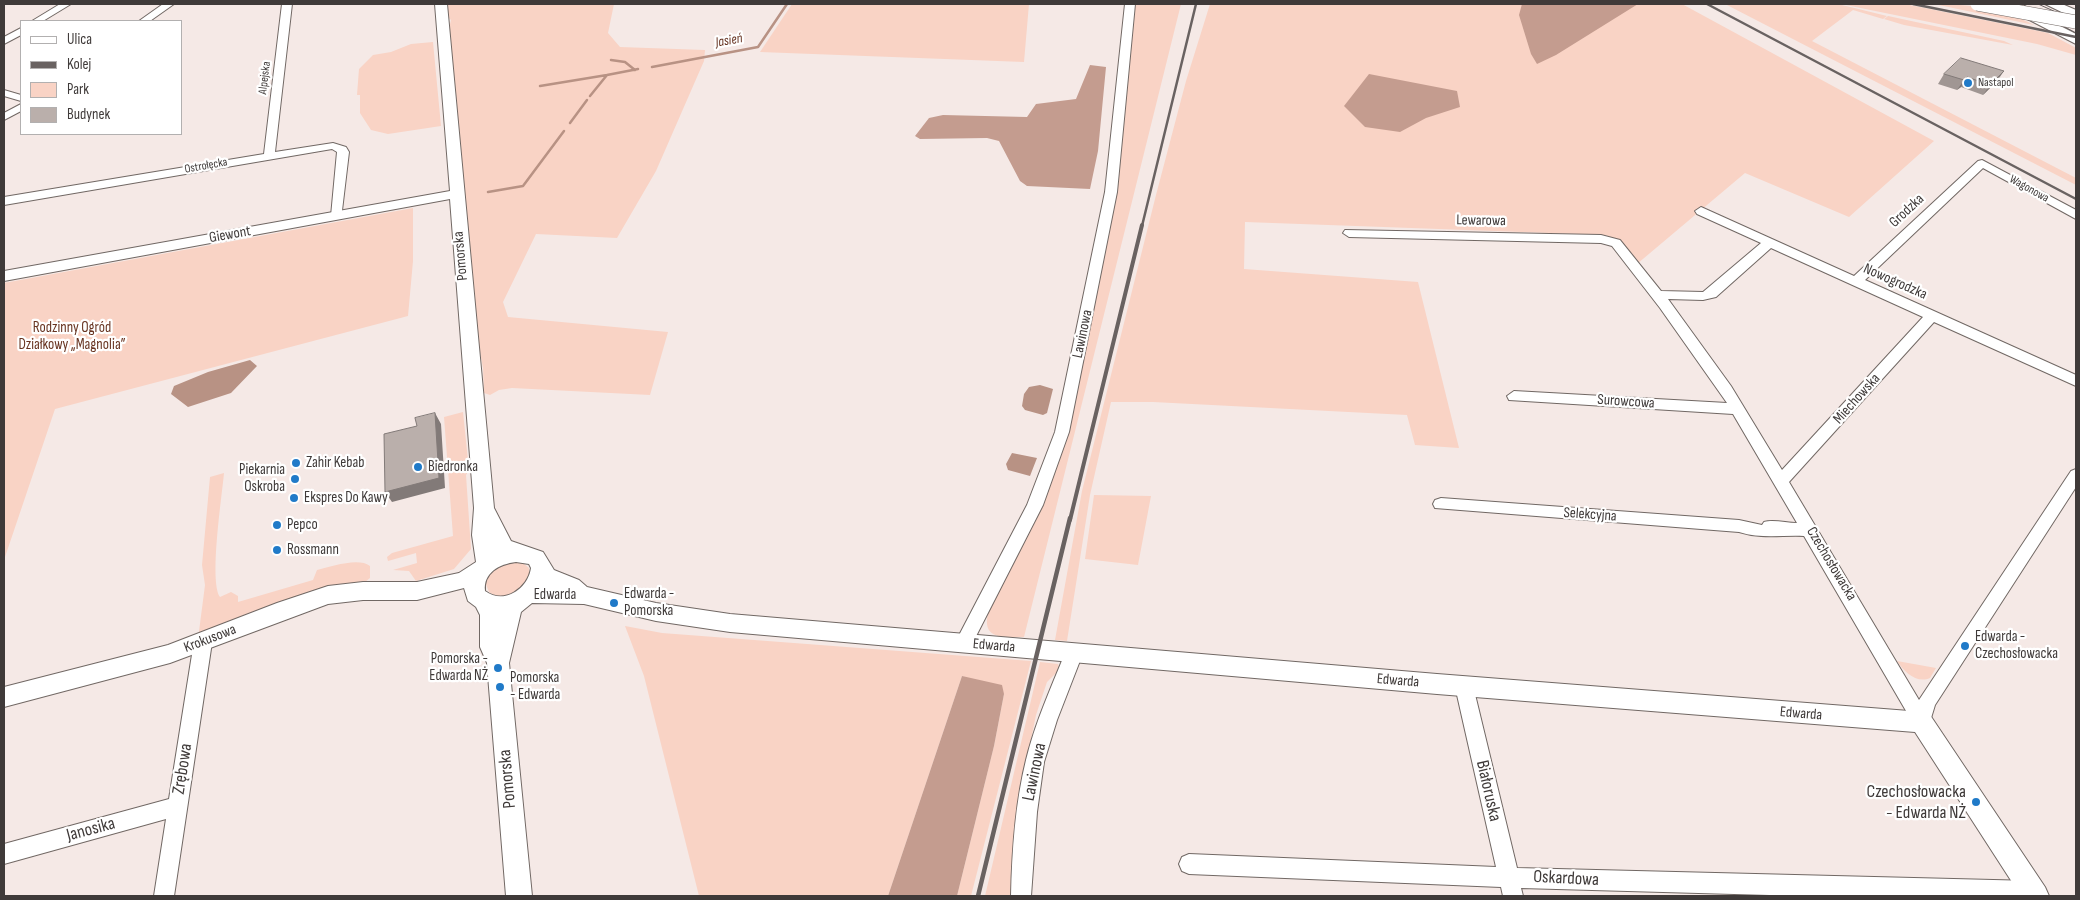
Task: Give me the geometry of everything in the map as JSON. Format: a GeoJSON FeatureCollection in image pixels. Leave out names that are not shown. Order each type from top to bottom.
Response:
{"type":"FeatureCollection","features":[{"type":"Feature","properties":{"kind":"main road"},"geometry":{"type":"LineString","coordinates":[[2009,4],[2076,40]]}},
{"type":"Feature","properties":{"kind":"main road"},"geometry":{"type":"LineString","coordinates":[[2052,4],[2076,15]]}},
{"type":"Feature","properties":{"kind":"street"},"geometry":{"type":"LineString","coordinates":[[39,20],[66,4]]}},
{"type":"Feature","properties":{"kind":"street"},"geometry":{"type":"LineString","coordinates":[[146,20],[170,4]]}},
{"type":"Feature","properties":{"kind":"street","name":"Alpejska"},"geometry":{"type":"LineString","coordinates":[[268,156],[287,4]]}},
{"type":"Feature","properties":{"kind":"street","name":"Pomorska"},"geometry":{"type":"LineString","coordinates":[[441,4],[484,508],[482,535],[487,559],[481,570]]}},
{"type":"Feature","properties":{"kind":"street","name":"Lawinowa"},"geometry":{"type":"LineString","coordinates":[[964,643],[1035,505],[1055,457],[1062,432],[1111,192],[1130,4]]}},
{"type":"Feature","properties":{"kind":"street"},"geometry":{"type":"LineString","coordinates":[[1977,4],[2076,22]]}},
{"type":"Feature","properties":{"kind":"street"},"geometry":{"type":"LineString","coordinates":[[4,41],[20,31]]}},
{"type":"Feature","properties":{"kind":"street"},"geometry":{"type":"LineString","coordinates":[[4,94],[20,98]]}},
{"type":"Feature","properties":{"kind":"street"},"geometry":{"type":"LineString","coordinates":[[4,117],[20,108]]}},
{"type":"Feature","properties":{"kind":"street","name":"Ostrołęcka"},"geometry":{"type":"LineString","coordinates":[[4,201],[333,146],[342,149],[337,216]]}},
{"type":"Feature","properties":{"kind":"street","name":"Wagonowa"},"geometry":{"type":"LineString","coordinates":[[1982,163],[2076,215]]}},
{"type":"Feature","properties":{"kind":"street","name":"Grodzka"},"geometry":{"type":"LineString","coordinates":[[1855,282],[1982,163]]}},
{"type":"Feature","properties":{"kind":"street","name":"Giewont"},"geometry":{"type":"LineString","coordinates":[[4,276],[456,194]]}},
{"type":"Feature","properties":{"kind":"street","name":"Nowogrodzka"},"geometry":{"type":"LineString","coordinates":[[1702,211],[2076,381]]}},
{"type":"Feature","properties":{"kind":"street","name":"Lewarowa"},"geometry":{"type":"LineString","coordinates":[[1349,232],[1612,241]]}},
{"type":"Feature","properties":{"kind":"street","name":"Czechosłowacka"},"geometry":{"type":"LineString","coordinates":[[1612,241],[1657,295],[1738,409],[1811,530],[1922,722],[2035,893]]}},
{"type":"Feature","properties":{"kind":"street"},"geometry":{"type":"LineString","coordinates":[[1657,295],[1703,296],[1711,294],[1770,242]]}},
{"type":"Feature","properties":{"kind":"street","name":"Miechowska"},"geometry":{"type":"LineString","coordinates":[[1781,480],[1810,451],[1932,316]]}},
{"type":"Feature","properties":{"kind":"street","name":"Surowcowa"},"geometry":{"type":"LineString","coordinates":[[1514,396],[1738,409]]}},
{"type":"Feature","properties":{"kind":"street"},"geometry":{"type":"LineString","coordinates":[[1922,722],[1927,702],[2076,475]]}},
{"type":"Feature","properties":{"kind":"street","name":"Selekcyjna"},"geometry":{"type":"LineString","coordinates":[[1441,504],[1739,526],[1751,531],[1769,532],[1778,528],[1811,530]]}},
{"type":"Feature","properties":{"kind":"street","name":"Pomorska"},"geometry":{"type":"LineString","coordinates":[[484,508],[504,547],[518,553]]}},
{"type":"Feature","properties":{"kind":"street"},"geometry":{"type":"LineString","coordinates":[[518,553],[531,555],[542,567],[540,579],[523,598],[497,606],[481,601],[475,595],[474,584],[481,570],[496,558],[518,553]]}},
{"type":"Feature","properties":{"kind":"street","name":"Edwarda"},"geometry":{"type":"LineString","coordinates":[[542,567],[547,576],[572,586],[584,595]]}},
{"type":"Feature","properties":{"kind":"street","name":"Krokusowa"},"geometry":{"type":"LineString","coordinates":[[417,591],[464,580],[481,570]]}},
{"type":"Feature","properties":{"kind":"street","name":"Krokusowa"},"geometry":{"type":"LineString","coordinates":[[4,697],[130,665],[202,642],[286,609],[328,595],[363,591],[417,591],[436,595],[469,594],[481,601]]}},
{"type":"Feature","properties":{"kind":"street","name":"Edwarda"},"geometry":{"type":"LineString","coordinates":[[523,598],[542,592],[584,595],[646,610],[721,622],[1464,686],[1922,722]]}},
{"type":"Feature","properties":{"kind":"street","name":"Pomorska"},"geometry":{"type":"LineString","coordinates":[[519,896],[498,663],[508,619],[513,607],[523,598]]}},
{"type":"Feature","properties":{"kind":"street","name":"Pomorska"},"geometry":{"type":"LineString","coordinates":[[481,601],[491,614],[491,647],[498,663]]}},
{"type":"Feature","properties":{"kind":"street","name":"Zrębowa"},"geometry":{"type":"LineString","coordinates":[[164,896],[202,642]]}},
{"type":"Feature","properties":{"kind":"street","name":"Lawinowa"},"geometry":{"type":"LineString","coordinates":[[1021,896],[1026,818],[1036,760],[1049,716],[1074,653]]}},
{"type":"Feature","properties":{"kind":"street","name":"Białoruska"},"geometry":{"type":"LineString","coordinates":[[1464,686],[1513,896]]}},
{"type":"Feature","properties":{"kind":"street","name":"Janosika"},"geometry":{"type":"LineString","coordinates":[[4,854],[178,806]]}},
{"type":"Feature","properties":{"kind":"street","name":"Oskardowa"},"geometry":{"type":"LineString","coordinates":[[1189,864],[1616,882],[2035,893]]}},
{"type":"Feature","properties":{"kind":"green space"},"geometry":{"type":"Polygon","coordinates":[[[446,4],[614,4],[608,33],[620,47],[705,50],[704,61],[656,171],[617,238],[536,234],[503,302],[508,317],[668,332],[650,395],[512,388],[499,390],[490,395],[484,393],[483,368],[475,326],[447,37],[451,20],[446,15],[446,4]]]}},
{"type":"Feature","properties":{"kind":"green space"},"geometry":{"type":"Polygon","coordinates":[[[792,4],[1029,4],[1024,62],[760,52],[792,4]]]}},
{"type":"Feature","properties":{"kind":"green space"},"geometry":{"type":"Polygon","coordinates":[[[1133,4],[1181,4],[1024,637],[994,635],[987,626],[989,609],[1043,500],[1068,431],[1116,187],[1133,4]]]}},
{"type":"Feature","properties":{"kind":"green space"},"geometry":{"type":"Polygon","coordinates":[[[1210,4],[1682,4],[1934,141],[1849,217],[1745,173],[1637,264],[1620,241],[1605,235],[1245,222],[1244,269],[1418,282],[1459,448],[1415,445],[1407,415],[1153,402],[1111,402],[1090,495],[1067,641],[1055,640],[1082,491],[1156,195],[1186,81],[1210,4]]]}},
{"type":"Feature","properties":{"kind":"green space"},"geometry":{"type":"Polygon","coordinates":[[[1725,4],[1838,4],[1887,16],[1883,19],[1853,10],[1812,41],[2076,178],[2076,185],[1725,4]]]}},
{"type":"Feature","properties":{"kind":"green space"},"geometry":{"type":"Polygon","coordinates":[[[1841,4],[1905,4],[2048,33],[2076,48],[2076,55],[2037,44],[1841,4]]]}},
{"type":"Feature","properties":{"kind":"green space"},"geometry":{"type":"Polygon","coordinates":[[[1934,4],[1986,8],[2022,19],[2034,25],[1934,4]]]}},
{"type":"Feature","properties":{"kind":"green space"},"geometry":{"type":"Polygon","coordinates":[[[1888,16],[2004,41],[2013,45],[1904,25],[1884,19],[1888,16]]]}},
{"type":"Feature","properties":{"kind":"green space"},"geometry":{"type":"Polygon","coordinates":[[[433,42],[441,126],[388,134],[371,130],[360,113],[360,95],[357,95],[359,69],[373,55],[391,52],[411,44],[433,42]]]}},
{"type":"Feature","properties":{"kind":"green space","name":"Rodzinny Ogród Działkowy „Magnolia”"},"geometry":{"type":"Polygon","coordinates":[[[413,208],[413,261],[408,316],[55,409],[4,560],[4,283],[413,208]]]}},
{"type":"Feature","properties":{"kind":"green space"},"geometry":{"type":"Polygon","coordinates":[[[463,412],[469,470],[466,475],[471,549],[454,569],[416,581],[409,571],[393,570],[417,563],[416,553],[388,561],[387,557],[392,553],[453,536],[444,417],[463,412]]]}},
{"type":"Feature","properties":{"kind":"green space"},"geometry":{"type":"Polygon","coordinates":[[[224,473],[216,557],[217,588],[220,597],[231,592],[238,596],[238,602],[313,580],[317,570],[359,562],[370,566],[370,578],[365,582],[198,639],[205,585],[202,565],[210,477],[224,473]]]}},
{"type":"Feature","properties":{"kind":"green space"},"geometry":{"type":"Polygon","coordinates":[[[1094,495],[1151,496],[1138,565],[1085,559],[1094,495]]]}},
{"type":"Feature","properties":{"kind":"green space"},"geometry":{"type":"Polygon","coordinates":[[[515,561],[523,563],[529,568],[530,579],[516,591],[506,596],[495,595],[489,592],[485,582],[487,577],[497,568],[515,561]]]}},
{"type":"Feature","properties":{"kind":"green space"},"geometry":{"type":"Polygon","coordinates":[[[625,626],[662,633],[1031,661],[971,896],[957,896],[994,746],[1004,694],[962,676],[888,896],[699,896],[644,676],[625,626]]]}},
{"type":"Feature","properties":{"kind":"green space"},"geometry":{"type":"Polygon","coordinates":[[[1897,661],[1936,668],[1930,678],[1920,679],[1907,673],[1897,661]]]}},
{"type":"Feature","properties":{"kind":"green space"},"geometry":{"type":"Polygon","coordinates":[[[1040,662],[1058,664],[1060,669],[1047,682],[1036,715],[1018,804],[1012,896],[985,896],[1040,662]]]}},
{"type":"Feature","properties":{"kind":"shaded area"},"geometry":{"type":"Polygon","coordinates":[[[1522,4],[1638,4],[1556,55],[1537,64],[1531,54],[1519,15],[1522,4]]]}},
{"type":"Feature","properties":{"kind":"shaded area"},"geometry":{"type":"Polygon","coordinates":[[[1090,65],[1106,67],[1098,151],[1090,189],[1027,186],[1020,181],[999,141],[987,138],[920,139],[915,136],[929,118],[943,115],[1027,117],[1036,104],[1076,99],[1090,65]]]}},
{"type":"Feature","properties":{"kind":"shaded area"},"geometry":{"type":"Polygon","coordinates":[[[1369,74],[1457,91],[1460,107],[1426,118],[1400,132],[1365,127],[1344,106],[1369,74]]]}},
{"type":"Feature","properties":{"kind":"shaded area"},"geometry":{"type":"Polygon","coordinates":[[[250,360],[257,366],[231,393],[188,407],[171,394],[174,386],[208,372],[250,360]]]}},
{"type":"Feature","properties":{"kind":"shaded area"},"geometry":{"type":"Polygon","coordinates":[[[1040,385],[1053,389],[1047,413],[1043,415],[1025,410],[1022,406],[1024,394],[1029,387],[1040,385]]]}},
{"type":"Feature","properties":{"kind":"shaded area"},"geometry":{"type":"Polygon","coordinates":[[[1012,453],[1037,458],[1030,476],[1008,470],[1006,464],[1012,453]]]}},
{"type":"Feature","properties":{"kind":"shaded area"},"geometry":{"type":"Polygon","coordinates":[[[962,676],[1002,685],[1004,694],[994,746],[957,896],[888,896],[962,676]]]}},
{"type":"Feature","properties":{"kind":"building"},"geometry":{"type":"Polygon","coordinates":[[[1961,58],[2004,71],[1990,85],[1967,77],[1964,80],[1944,74],[1961,58]]]}},
{"type":"Feature","properties":{"kind":"building","name":"Biedronka"},"geometry":{"type":"Polygon","coordinates":[[[435,413],[439,478],[385,492],[384,434],[417,426],[415,418],[435,413]]]}},
{"type":"Feature","properties":{"kind":"waterway","name":"Jasień"},"geometry":{"type":"LineString","coordinates":[[652,67],[758,47],[787,4]]}},
{"type":"Feature","properties":{"kind":"waterway"},"geometry":{"type":"LineString","coordinates":[[611,60],[625,62],[635,70]]}},
{"type":"Feature","properties":{"kind":"waterway","name":"Jasień"},"geometry":{"type":"LineString","coordinates":[[607,75],[635,70]]}},
{"type":"Feature","properties":{"kind":"waterway"},"geometry":{"type":"LineString","coordinates":[[540,86],[607,75]]}},
{"type":"Feature","properties":{"kind":"waterway","name":"Jasień"},"geometry":{"type":"LineString","coordinates":[[590,96],[607,75]]}},
{"type":"Feature","properties":{"kind":"waterway","name":"Jasień"},"geometry":{"type":"LineString","coordinates":[[570,123],[587,100]]}},
{"type":"Feature","properties":{"kind":"waterway","name":"Jasień"},"geometry":{"type":"LineString","coordinates":[[488,192],[523,186],[564,131]]}},
{"type":"Feature","properties":{"kind":"tram line"},"geometry":{"type":"LineString","coordinates":[[2022,4],[2076,33]]}},
{"type":"Feature","properties":{"kind":"tram line"},"geometry":{"type":"LineString","coordinates":[[2038,4],[2076,21]]}},
{"type":"Feature","properties":{"kind":"railway"},"geometry":{"type":"LineString","coordinates":[[1142,226],[1196,4]]}},
{"type":"Feature","properties":{"kind":"railway"},"geometry":{"type":"LineString","coordinates":[[1707,4],[2076,199]]}},
{"type":"Feature","properties":{"kind":"railway"},"geometry":{"type":"LineString","coordinates":[[1913,4],[2076,37]]}},
{"type":"Feature","properties":{"kind":"railway"},"geometry":{"type":"LineString","coordinates":[[1070,520],[1142,225]]}},
{"type":"Feature","properties":{"kind":"railway"},"geometry":{"type":"LineString","coordinates":[[978,896],[1070,518]]}},
{"type":"Feature","properties":{"kind":"place","name":"Nastapol"},"geometry":{"type":"Point","coordinates":[1968,83]}},
{"type":"Feature","properties":{"kind":"place","name":"Zahir Kebab"},"geometry":{"type":"Point","coordinates":[296,463]}},
{"type":"Feature","properties":{"kind":"place","name":"Biedronka"},"geometry":{"type":"Point","coordinates":[418,467]}},
{"type":"Feature","properties":{"kind":"place","name":"Piekarnia Oskroba"},"geometry":{"type":"Point","coordinates":[295,479]}},
{"type":"Feature","properties":{"kind":"place","name":"Ekspres Do Kawy"},"geometry":{"type":"Point","coordinates":[294,498]}},
{"type":"Feature","properties":{"kind":"place","name":"Pepco"},"geometry":{"type":"Point","coordinates":[277,525]}},
{"type":"Feature","properties":{"kind":"place","name":"Rossmann"},"geometry":{"type":"Point","coordinates":[277,550]}},
{"type":"Feature","properties":{"kind":"place","name":"Edwarda - Pomorska"},"geometry":{"type":"Point","coordinates":[614,603]}},
{"type":"Feature","properties":{"kind":"place","name":"Edwarda - Czechosłowacka"},"geometry":{"type":"Point","coordinates":[1965,646]}},
{"type":"Feature","properties":{"kind":"place","name":"Pomorska - Edwarda NŻ"},"geometry":{"type":"Point","coordinates":[498,668]}},
{"type":"Feature","properties":{"kind":"place","name":"Pomorska - Edwarda"},"geometry":{"type":"Point","coordinates":[500,687]}},
{"type":"Feature","properties":{"kind":"place","name":"Czechosłowacka - Edwarda NŻ"},"geometry":{"type":"Point","coordinates":[1976,802]}}]}
